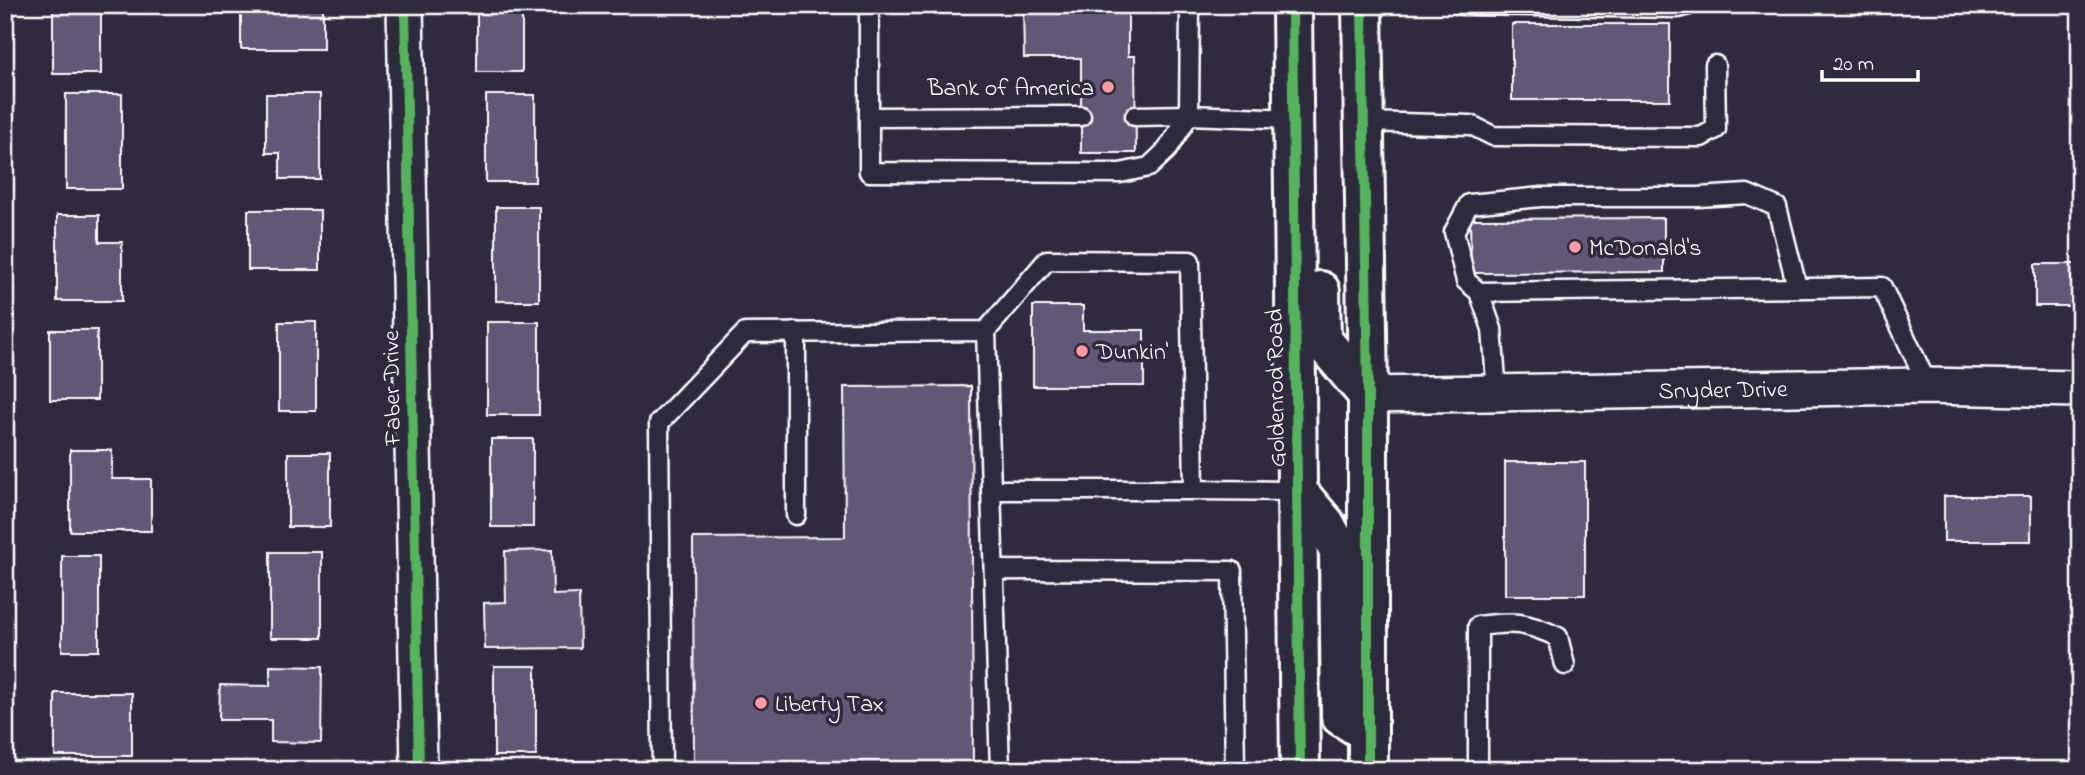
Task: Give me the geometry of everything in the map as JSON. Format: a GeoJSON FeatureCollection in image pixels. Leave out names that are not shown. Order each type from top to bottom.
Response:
{"type":"FeatureCollection","features":[{"type":"Feature","properties":{"kind":"main road","name":"Goldenrod Road"},"geometry":{"type":"LineString","coordinates":[[1292,5],[1300,770]]}},
{"type":"Feature","properties":{"kind":"main road"},"geometry":{"type":"LineString","coordinates":[[1363,5],[1368,395],[1368,770]]}},
{"type":"Feature","properties":{"kind":"main road"},"geometry":{"type":"LineString","coordinates":[[1294,210],[1320,276],[1321,339],[1368,395]]}},
{"type":"Feature","properties":{"kind":"main road"},"geometry":{"type":"LineString","coordinates":[[1297,491],[1325,524],[1339,550],[1341,716],[1368,732]]}},
{"type":"Feature","properties":{"kind":"street","name":"Faber Drive"},"geometry":{"type":"LineString","coordinates":[[405,5],[419,770]]}},
{"type":"Feature","properties":{"kind":"street","name":"Snyder Drive"},"geometry":{"type":"LineString","coordinates":[[1368,395],[1928,386],[2080,389]]}},
{"type":"Feature","properties":{"kind":"lane"},"geometry":{"type":"LineString","coordinates":[[869,5],[869,172],[1120,173],[1149,167],[1167,150],[1189,115],[1190,5]]}},
{"type":"Feature","properties":{"kind":"lane"},"geometry":{"type":"LineString","coordinates":[[1461,5],[1679,8],[1689,5]]}},
{"type":"Feature","properties":{"kind":"lane"},"geometry":{"type":"LineString","coordinates":[[1364,122],[1471,125],[1493,136],[1701,137],[1716,129],[1715,65]]}},
{"type":"Feature","properties":{"kind":"lane"},"geometry":{"type":"LineString","coordinates":[[869,117],[1081,116]]}},
{"type":"Feature","properties":{"kind":"lane"},"geometry":{"type":"LineString","coordinates":[[1135,116],[1293,119]]}},
{"type":"Feature","properties":{"kind":"lane"},"geometry":{"type":"LineString","coordinates":[[1497,393],[1492,329],[1479,292],[1466,281],[1454,232],[1469,204],[1541,197],[1698,197],[1747,194],[1777,206],[1797,287]]}},
{"type":"Feature","properties":{"kind":"lane"},"geometry":{"type":"LineString","coordinates":[[1000,770],[986,331],[1047,260],[1190,261],[1194,490]]}},
{"type":"Feature","properties":{"kind":"lane"},"geometry":{"type":"LineString","coordinates":[[1479,292],[1882,286],[1928,386]]}},
{"type":"Feature","properties":{"kind":"lane"},"geometry":{"type":"LineString","coordinates":[[662,770],[659,423],[745,333],[986,331]]}},
{"type":"Feature","properties":{"kind":"lane"},"geometry":{"type":"LineString","coordinates":[[796,332],[796,515]]}},
{"type":"Feature","properties":{"kind":"lane"},"geometry":{"type":"LineString","coordinates":[[991,490],[1297,491]]}},
{"type":"Feature","properties":{"kind":"lane"},"geometry":{"type":"LineString","coordinates":[[995,570],[1233,571],[1234,770]]}},
{"type":"Feature","properties":{"kind":"lane"},"geometry":{"type":"LineString","coordinates":[[1478,770],[1478,626],[1511,621],[1537,627],[1558,637],[1566,665]]}},
{"type":"Feature","properties":{"kind":"building"},"geometry":{"type":"Polygon","coordinates":[[[53,5],[101,5],[101,74],[53,74],[53,5]]]}},
{"type":"Feature","properties":{"kind":"building"},"geometry":{"type":"Polygon","coordinates":[[[241,5],[323,5],[323,49],[241,49],[241,5]]]}},
{"type":"Feature","properties":{"kind":"building"},"geometry":{"type":"Polygon","coordinates":[[[477,5],[522,5],[522,72],[477,72],[477,5]]]}},
{"type":"Feature","properties":{"kind":"building","name":"Bank of America"},"geometry":{"type":"Polygon","coordinates":[[[1023,5],[1128,5],[1128,56],[1135,56],[1136,153],[1081,153],[1081,58],[1024,58],[1023,5]]]}},
{"type":"Feature","properties":{"kind":"building"},"geometry":{"type":"Polygon","coordinates":[[[1512,24],[1670,24],[1670,100],[1512,100],[1512,24]]]}},
{"type":"Feature","properties":{"kind":"building"},"geometry":{"type":"Polygon","coordinates":[[[66,94],[122,94],[122,189],[66,189],[66,94]]]}},
{"type":"Feature","properties":{"kind":"building"},"geometry":{"type":"Polygon","coordinates":[[[266,94],[320,94],[320,179],[280,179],[280,153],[266,153],[266,94]]]}},
{"type":"Feature","properties":{"kind":"building"},"geometry":{"type":"Polygon","coordinates":[[[486,95],[535,95],[535,182],[486,182],[486,95]]]}},
{"type":"Feature","properties":{"kind":"building"},"geometry":{"type":"Polygon","coordinates":[[[496,207],[539,207],[539,301],[496,301],[496,207]]]}},
{"type":"Feature","properties":{"kind":"building"},"geometry":{"type":"Polygon","coordinates":[[[248,210],[320,210],[320,270],[248,270],[248,210]]]}},
{"type":"Feature","properties":{"kind":"building"},"geometry":{"type":"Polygon","coordinates":[[[57,215],[99,215],[99,242],[122,242],[122,301],[57,301],[57,215]]]}},
{"type":"Feature","properties":{"kind":"building"},"geometry":{"type":"Polygon","coordinates":[[[1664,218],[1664,272],[1471,273],[1470,219],[1664,218]]]}},
{"type":"Feature","properties":{"kind":"building"},"geometry":{"type":"Polygon","coordinates":[[[2035,264],[2080,264],[2080,306],[2035,306],[2035,264]]]}},
{"type":"Feature","properties":{"kind":"building"},"geometry":{"type":"Polygon","coordinates":[[[1033,306],[1083,306],[1083,330],[1144,330],[1144,386],[1033,386],[1033,306]]]}},
{"type":"Feature","properties":{"kind":"building"},"geometry":{"type":"Polygon","coordinates":[[[279,322],[316,322],[316,411],[279,411],[279,322]]]}},
{"type":"Feature","properties":{"kind":"building"},"geometry":{"type":"Polygon","coordinates":[[[487,322],[539,322],[539,415],[487,415],[487,322]]]}},
{"type":"Feature","properties":{"kind":"building"},"geometry":{"type":"Polygon","coordinates":[[[50,330],[97,330],[97,400],[50,400],[50,330]]]}},
{"type":"Feature","properties":{"kind":"building"},"geometry":{"type":"Polygon","coordinates":[[[971,386],[973,770],[694,770],[693,538],[845,537],[844,387],[971,386]]]}},
{"type":"Feature","properties":{"kind":"building"},"geometry":{"type":"Polygon","coordinates":[[[491,439],[533,439],[533,527],[491,527],[491,439]]]}},
{"type":"Feature","properties":{"kind":"building"},"geometry":{"type":"Polygon","coordinates":[[[70,450],[112,450],[112,479],[151,479],[151,531],[70,531],[70,450]]]}},
{"type":"Feature","properties":{"kind":"building"},"geometry":{"type":"Polygon","coordinates":[[[288,453],[330,453],[330,527],[288,527],[288,453]]]}},
{"type":"Feature","properties":{"kind":"building"},"geometry":{"type":"Polygon","coordinates":[[[1505,462],[1585,462],[1585,595],[1505,595],[1505,462]]]}},
{"type":"Feature","properties":{"kind":"building"},"geometry":{"type":"Polygon","coordinates":[[[1944,496],[2031,496],[2031,541],[1944,541],[1944,496]]]}},
{"type":"Feature","properties":{"kind":"building"},"geometry":{"type":"Polygon","coordinates":[[[552,550],[553,595],[579,594],[580,648],[485,649],[484,603],[506,602],[505,551],[552,550]]]}},
{"type":"Feature","properties":{"kind":"building"},"geometry":{"type":"Polygon","coordinates":[[[270,552],[322,552],[322,638],[270,638],[270,552]]]}},
{"type":"Feature","properties":{"kind":"building"},"geometry":{"type":"Polygon","coordinates":[[[62,556],[99,556],[99,651],[62,651],[62,556]]]}},
{"type":"Feature","properties":{"kind":"building"},"geometry":{"type":"Polygon","coordinates":[[[270,666],[322,667],[321,743],[271,742],[271,720],[219,720],[220,685],[270,686],[270,666]]]}},
{"type":"Feature","properties":{"kind":"building"},"geometry":{"type":"Polygon","coordinates":[[[494,666],[536,666],[536,756],[494,756],[494,666]]]}},
{"type":"Feature","properties":{"kind":"building"},"geometry":{"type":"Polygon","coordinates":[[[55,693],[132,693],[132,756],[55,756],[55,693]]]}},
{"type":"Feature","properties":{"kind":"cycle path"},"geometry":{"type":"LineString","coordinates":[[405,5],[419,770]]}},
{"type":"Feature","properties":{"kind":"cycle path"},"geometry":{"type":"LineString","coordinates":[[1292,5],[1300,770]]}},
{"type":"Feature","properties":{"kind":"cycle path"},"geometry":{"type":"LineString","coordinates":[[1362,5],[1368,395],[1368,770]]}},
{"type":"Feature","properties":{"kind":"place","name":"Bank of America"},"geometry":{"type":"Point","coordinates":[1108,87]}},
{"type":"Feature","properties":{"kind":"place","name":"McDonald's"},"geometry":{"type":"Point","coordinates":[1575,247]}},
{"type":"Feature","properties":{"kind":"place","name":"Dunkin'"},"geometry":{"type":"Point","coordinates":[1082,351]}},
{"type":"Feature","properties":{"kind":"place","name":"Liberty Tax"},"geometry":{"type":"Point","coordinates":[761,703]}}]}
